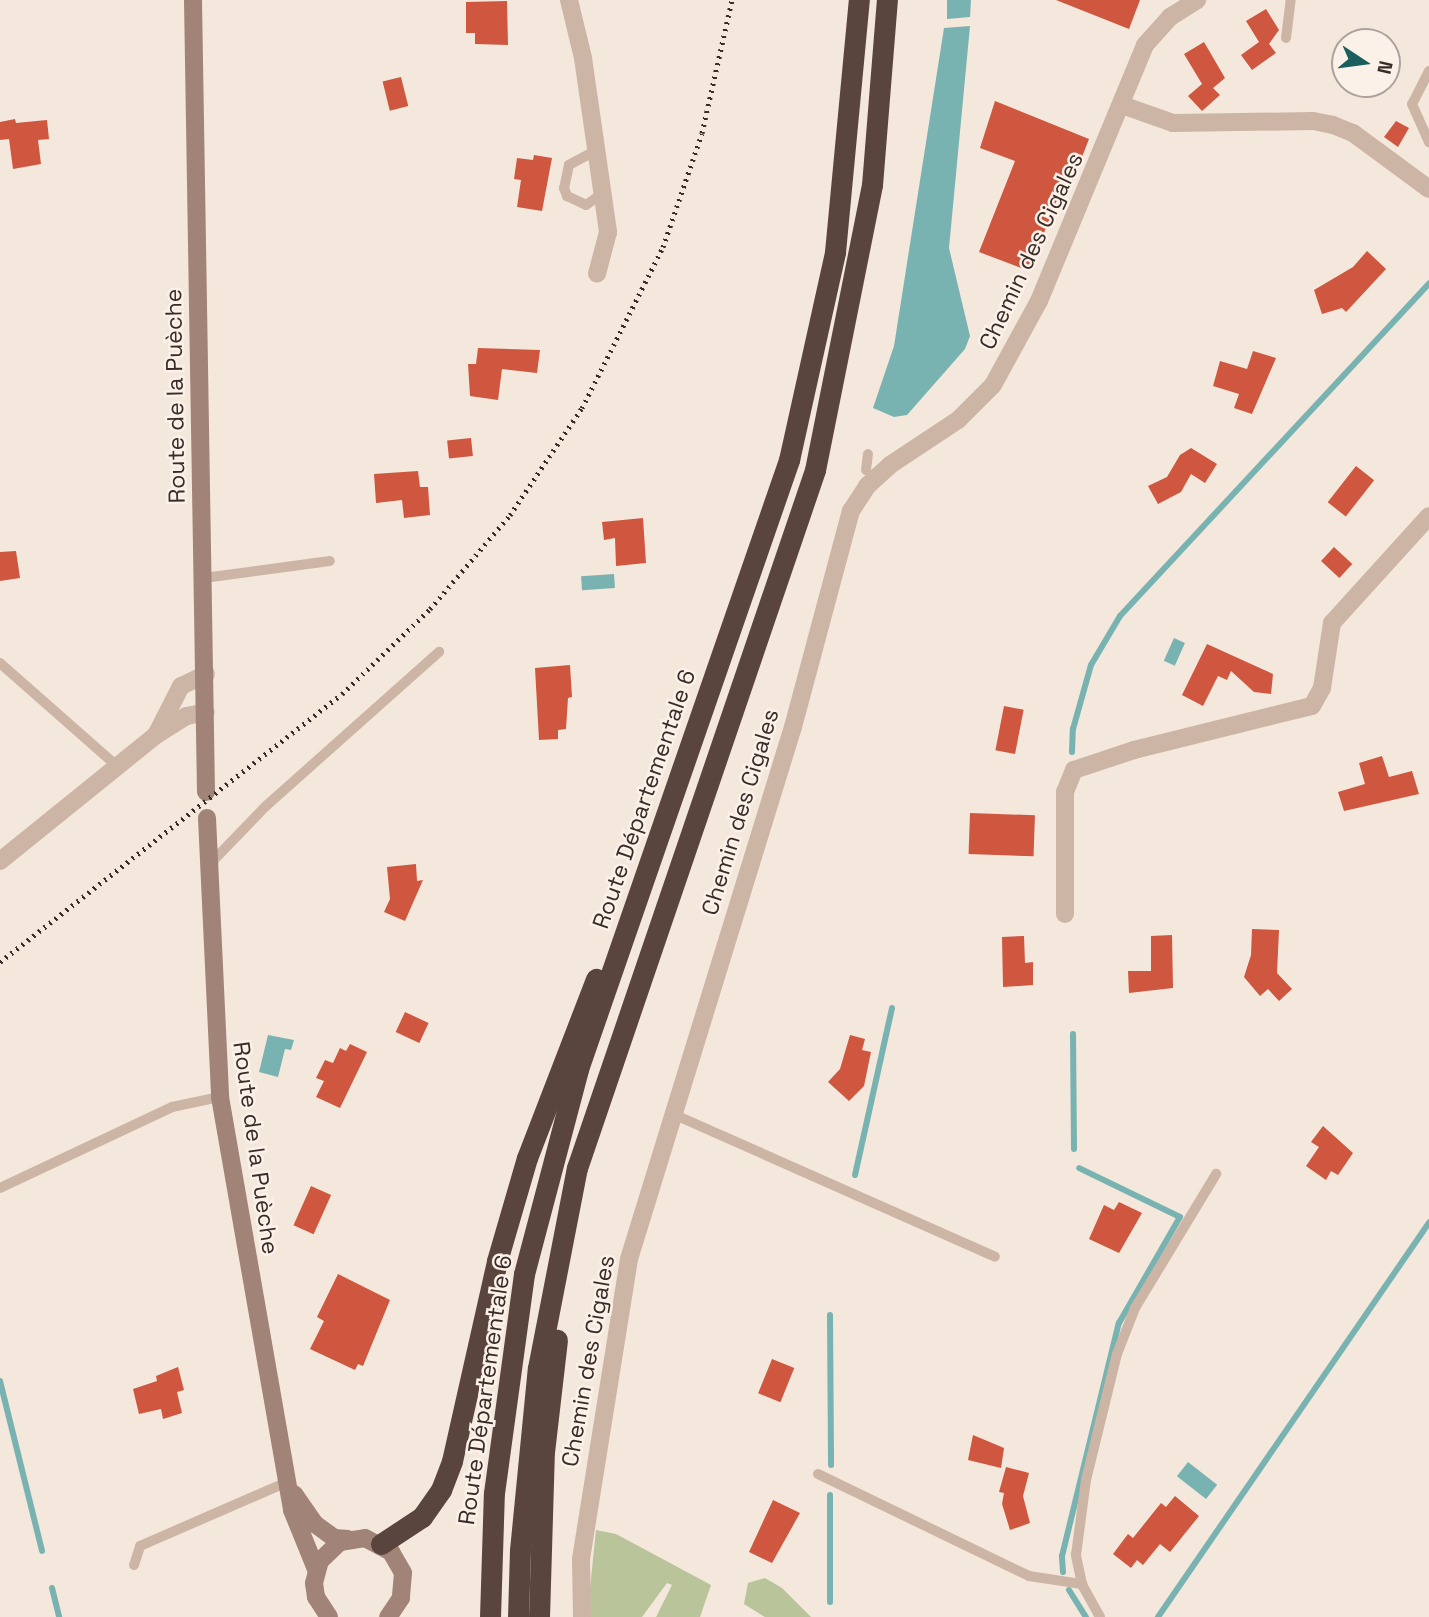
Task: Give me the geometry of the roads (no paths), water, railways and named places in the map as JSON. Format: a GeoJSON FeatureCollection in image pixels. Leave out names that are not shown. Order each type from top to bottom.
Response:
{"type":"FeatureCollection","features":[{"type":"Feature","properties":{"kind":"highway","name":"Route Départementale 6"},"geometry":{"type":"LineString","coordinates":[[490,1617],[494,1493],[524,1274],[578,1069],[789,460],[835,252],[859,0]]}},
{"type":"Feature","properties":{"kind":"highway"},"geometry":{"type":"LineString","coordinates":[[518,1617],[520,1550],[538,1368],[577,1168],[815,470],[872,185],[887,0]]}},
{"type":"Feature","properties":{"kind":"highway"},"geometry":{"type":"LineString","coordinates":[[381,1544],[422,1517],[444,1481],[497,1261],[527,1158],[578,1019],[656,845]]}},
{"type":"Feature","properties":{"kind":"highway"},"geometry":{"type":"LineString","coordinates":[[539,1617],[544,1451],[577,1168]]}},
{"type":"Feature","properties":{"kind":"main road","name":"Route de la Puèche"},"geometry":{"type":"LineString","coordinates":[[192,0],[206,792]]}},
{"type":"Feature","properties":{"kind":"main road","name":"Route de la Puèche"},"geometry":{"type":"LineString","coordinates":[[207,818],[220,1097],[292,1510],[316,1569],[316,1597],[324,1615]]}},
{"type":"Feature","properties":{"kind":"main road","name":"Route de la Puèche"},"geometry":{"type":"LineString","coordinates":[[287,1482],[315,1524],[334,1538],[381,1544]]}},
{"type":"Feature","properties":{"kind":"main road"},"geometry":{"type":"LineString","coordinates":[[316,1569],[325,1553],[348,1539]]}},
{"type":"Feature","properties":{"kind":"main road"},"geometry":{"type":"LineString","coordinates":[[381,1544],[398,1562],[403,1573],[401,1598],[388,1617]]}},
{"type":"Feature","properties":{"kind":"street"},"geometry":{"type":"LineString","coordinates":[[569,0],[597,150],[608,232],[597,274]]}},
{"type":"Feature","properties":{"kind":"street","name":"Chemin des Cigales"},"geometry":{"type":"LineString","coordinates":[[582,1617],[581,1559],[613,1339],[629,1259],[793,727],[851,511],[867,486],[890,465],[958,420],[993,385],[1040,301],[1154,32],[1197,0]]}},
{"type":"Feature","properties":{"kind":"street"},"geometry":{"type":"LineString","coordinates":[[1122,105],[1172,123],[1313,121],[1334,125],[1353,133],[1429,189]]}},
{"type":"Feature","properties":{"kind":"street"},"geometry":{"type":"LineString","coordinates":[[1065,914],[1065,792],[1074,770],[1134,750],[1312,706],[1322,688],[1332,623],[1429,516]]}},
{"type":"Feature","properties":{"kind":"street"},"geometry":{"type":"LineString","coordinates":[[156,735],[181,686],[192,677],[206,674]]}},
{"type":"Feature","properties":{"kind":"street"},"geometry":{"type":"LineString","coordinates":[[0,861],[156,735],[187,716],[206,712]]}},
{"type":"Feature","properties":{"kind":"lane"},"geometry":{"type":"LineString","coordinates":[[1286,38],[1291,0]]}},
{"type":"Feature","properties":{"kind":"lane"},"geometry":{"type":"LineString","coordinates":[[1429,71],[1412,104],[1429,142]]}},
{"type":"Feature","properties":{"kind":"lane"},"geometry":{"type":"LineString","coordinates":[[597,150],[569,165],[564,188],[567,196],[586,205],[603,193]]}},
{"type":"Feature","properties":{"kind":"lane"},"geometry":{"type":"LineString","coordinates":[[866,470],[868,454]]}},
{"type":"Feature","properties":{"kind":"lane"},"geometry":{"type":"LineString","coordinates":[[204,578],[330,561]]}},
{"type":"Feature","properties":{"kind":"lane"},"geometry":{"type":"LineString","coordinates":[[208,866],[266,806],[439,652]]}},
{"type":"Feature","properties":{"kind":"lane"},"geometry":{"type":"LineString","coordinates":[[0,663],[117,767]]}},
{"type":"Feature","properties":{"kind":"lane"},"geometry":{"type":"LineString","coordinates":[[0,1188],[172,1107],[220,1097]]}},
{"type":"Feature","properties":{"kind":"lane"},"geometry":{"type":"LineString","coordinates":[[673,1114],[995,1257]]}},
{"type":"Feature","properties":{"kind":"lane"},"geometry":{"type":"LineString","coordinates":[[1100,1617],[1082,1584],[1076,1555],[1079,1519],[1124,1330],[1216,1174]]}},
{"type":"Feature","properties":{"kind":"lane"},"geometry":{"type":"LineString","coordinates":[[818,1474],[1029,1576],[1082,1584]]}},
{"type":"Feature","properties":{"kind":"lane"},"geometry":{"type":"LineString","coordinates":[[134,1565],[140,1546],[287,1482]]}},
{"type":"Feature","properties":{"kind":"water"},"geometry":{"type":"Polygon","coordinates":[[[947,0],[971,0],[970,17],[947,19],[947,0]]]}},
{"type":"Feature","properties":{"kind":"water"},"geometry":{"type":"Polygon","coordinates":[[[970,26],[949,248],[970,336],[965,349],[907,415],[894,417],[873,408],[894,346],[944,28],[970,26]]]}},
{"type":"Feature","properties":{"kind":"water"},"geometry":{"type":"Polygon","coordinates":[[[614,574],[615,588],[582,590],[581,576],[614,574]]]}},
{"type":"Feature","properties":{"kind":"water"},"geometry":{"type":"Polygon","coordinates":[[[1174,638],[1185,643],[1175,666],[1164,661],[1174,638]]]}},
{"type":"Feature","properties":{"kind":"water"},"geometry":{"type":"Polygon","coordinates":[[[268,1035],[294,1040],[291,1050],[285,1049],[278,1077],[259,1072],[268,1035]]]}},
{"type":"Feature","properties":{"kind":"water"},"geometry":{"type":"Polygon","coordinates":[[[1188,1462],[1217,1485],[1206,1499],[1177,1476],[1188,1462]]]}},
{"type":"Feature","properties":{"kind":"waterway"},"geometry":{"type":"LineString","coordinates":[[1072,752],[1073,729],[1091,665],[1120,616],[1429,283]]}},
{"type":"Feature","properties":{"kind":"waterway"},"geometry":{"type":"LineString","coordinates":[[855,1175],[892,1008]]}},
{"type":"Feature","properties":{"kind":"waterway"},"geometry":{"type":"LineString","coordinates":[[1073,1034],[1074,1149]]}},
{"type":"Feature","properties":{"kind":"waterway"},"geometry":{"type":"LineString","coordinates":[[1063,1572],[1062,1556],[1119,1323],[1180,1217],[1079,1168]]}},
{"type":"Feature","properties":{"kind":"waterway"},"geometry":{"type":"LineString","coordinates":[[1158,1617],[1429,1222]]}},
{"type":"Feature","properties":{"kind":"waterway"},"geometry":{"type":"LineString","coordinates":[[830,1315],[831,1465]]}},
{"type":"Feature","properties":{"kind":"waterway"},"geometry":{"type":"LineString","coordinates":[[0,1381],[42,1551]]}},
{"type":"Feature","properties":{"kind":"waterway"},"geometry":{"type":"LineString","coordinates":[[830,1495],[830,1602]]}},
{"type":"Feature","properties":{"kind":"waterway"},"geometry":{"type":"LineString","coordinates":[[52,1588],[59,1617]]}},
{"type":"Feature","properties":{"kind":"waterway"},"geometry":{"type":"LineString","coordinates":[[1069,1590],[1086,1617]]}},
{"type":"Feature","properties":{"kind":"railway"},"geometry":{"type":"LineString","coordinates":[[0,962],[342,694],[430,609],[510,515],[582,408],[663,247],[702,133],[732,0]]}}]}
